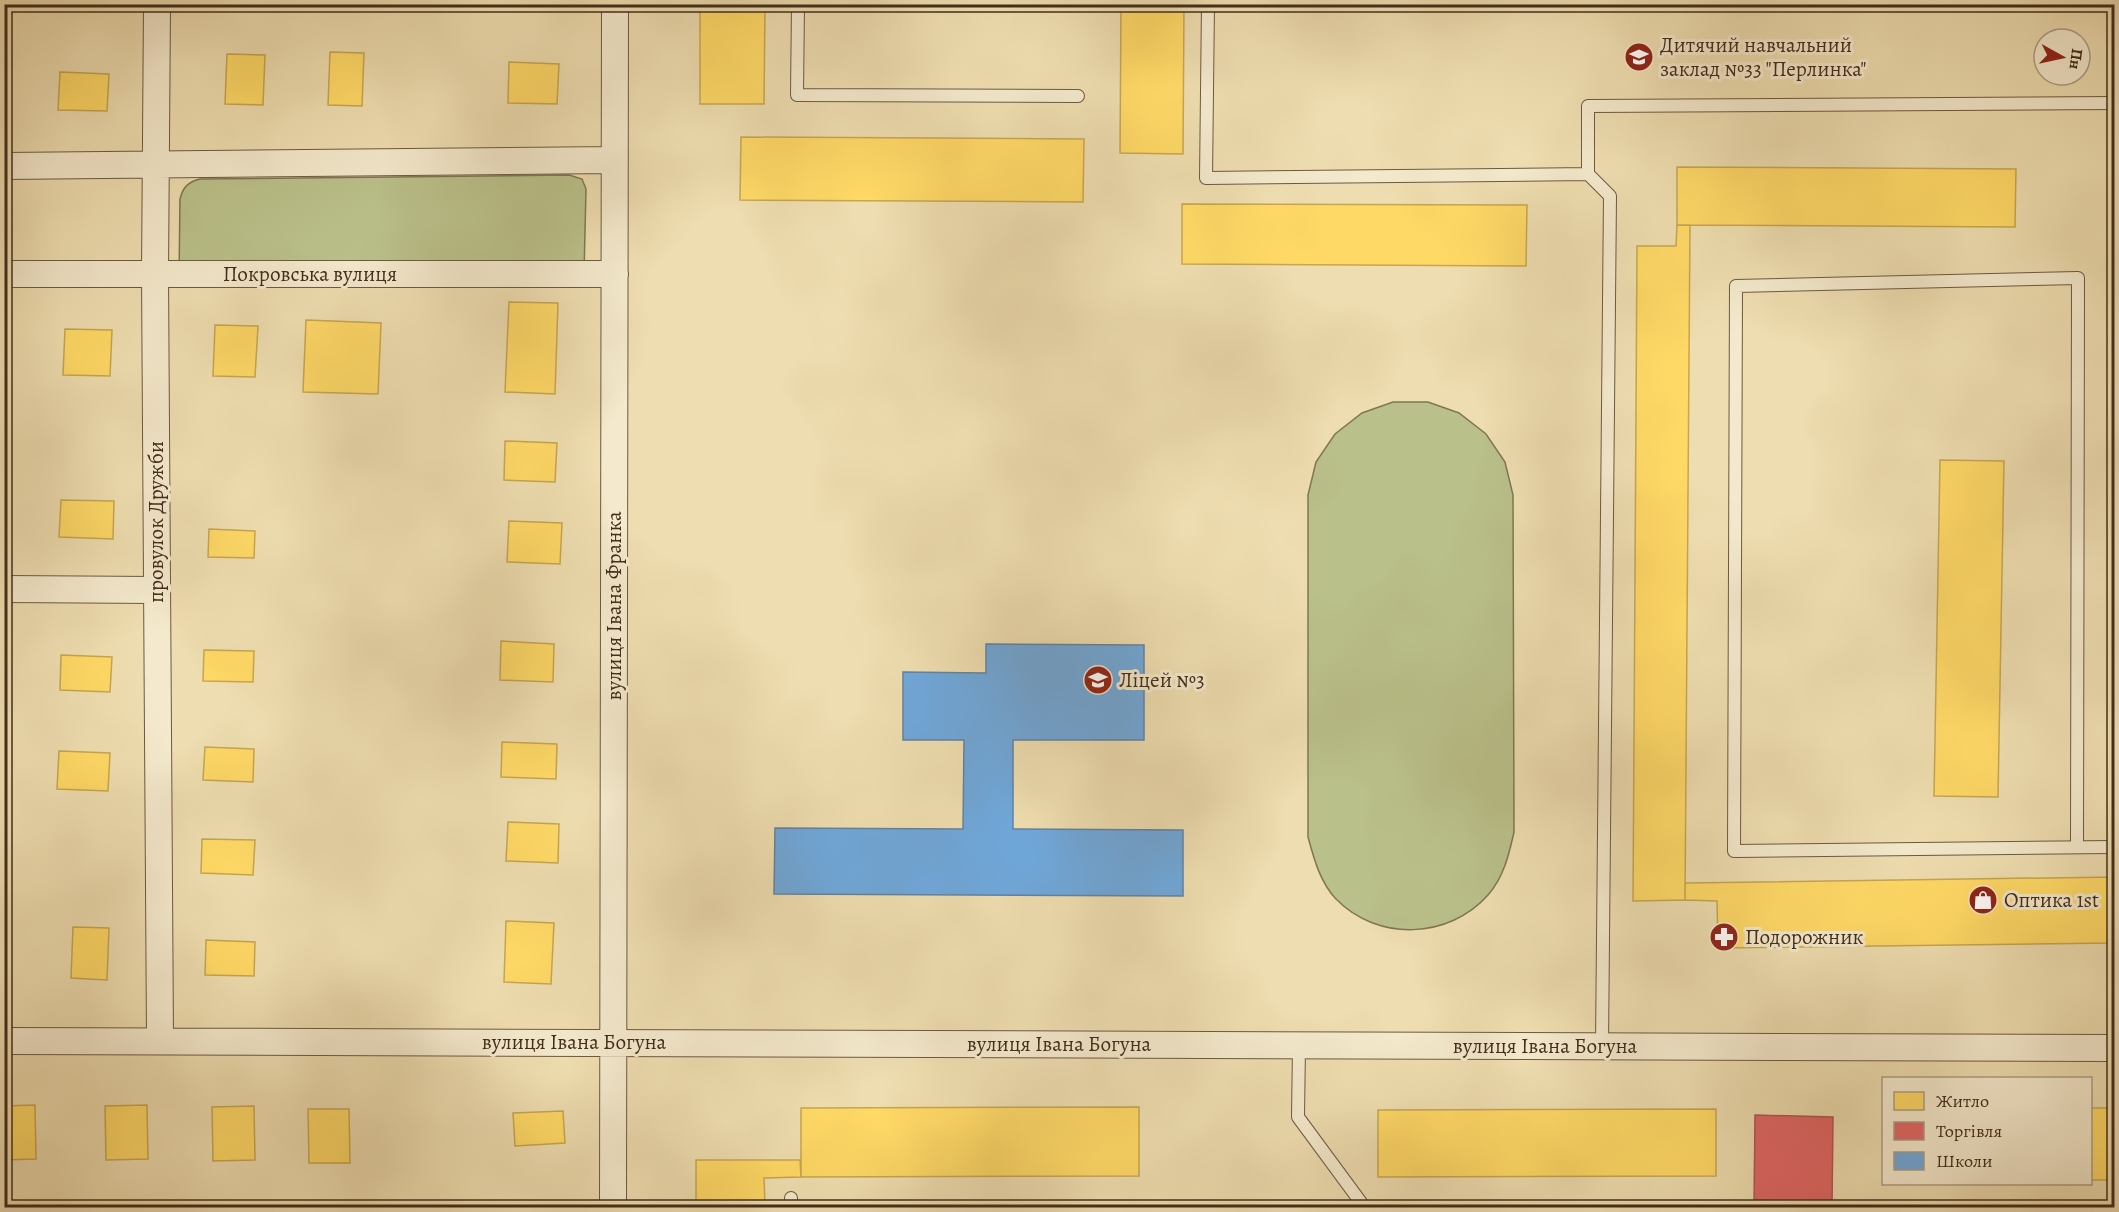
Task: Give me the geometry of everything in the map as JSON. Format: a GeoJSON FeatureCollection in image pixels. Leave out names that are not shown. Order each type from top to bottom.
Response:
{"type":"FeatureCollection","features":[{"type":"Feature","properties":{"kind":"street","name":"провулок Дружби"},"geometry":{"type":"LineString","coordinates":[[157,4],[155,274],[160,1040]]}},
{"type":"Feature","properties":{"kind":"street","name":"вулиця Івана Франка"},"geometry":{"type":"LineString","coordinates":[[613,1208],[615,4]]}},
{"type":"Feature","properties":{"kind":"street"},"geometry":{"type":"LineString","coordinates":[[4,166],[614,160]]}},
{"type":"Feature","properties":{"kind":"street","name":"Покровська вулиця"},"geometry":{"type":"LineString","coordinates":[[4,274],[615,274]]}},
{"type":"Feature","properties":{"kind":"street"},"geometry":{"type":"LineString","coordinates":[[4,589],[156,590]]}},
{"type":"Feature","properties":{"kind":"street","name":"вулиця Івана Богуна"},"geometry":{"type":"LineString","coordinates":[[4,1041],[2115,1048]]}},
{"type":"Feature","properties":{"kind":"lane"},"geometry":{"type":"LineString","coordinates":[[798,4],[797,95],[1078,96]]}},
{"type":"Feature","properties":{"kind":"lane"},"geometry":{"type":"LineString","coordinates":[[1208,4],[1206,178],[1588,174]]}},
{"type":"Feature","properties":{"kind":"lane"},"geometry":{"type":"LineString","coordinates":[[1602,1046],[1610,196],[1588,174],[1588,106],[2115,104]]}},
{"type":"Feature","properties":{"kind":"lane"},"geometry":{"type":"LineString","coordinates":[[2077,847],[2078,278],[1737,286],[1734,851],[2115,847]]}},
{"type":"Feature","properties":{"kind":"lane"},"geometry":{"type":"LineString","coordinates":[[1299,1045],[1298,1117],[1365,1208]]}},
{"type":"Feature","properties":{"kind":"green space"},"geometry":{"type":"Polygon","coordinates":[[[569,175],[582,179],[586,189],[584,274],[179,279],[180,199],[187,186],[200,179],[569,175]]]}},
{"type":"Feature","properties":{"kind":"green space"},"geometry":{"type":"Polygon","coordinates":[[[1393,402],[1428,402],[1459,413],[1486,434],[1505,462],[1513,495],[1514,832],[1505,865],[1488,895],[1472,910],[1454,920],[1434,927],[1413,930],[1372,923],[1353,913],[1336,899],[1322,878],[1308,837],[1308,495],[1316,462],[1335,434],[1362,413],[1393,402]]]}},
{"type":"Feature","properties":{"kind":"building: Житло"},"geometry":{"type":"Polygon","coordinates":[[[700,4],[765,4],[764,104],[700,104],[700,4]]]}},
{"type":"Feature","properties":{"kind":"building: Житло"},"geometry":{"type":"Polygon","coordinates":[[[1121,4],[1184,4],[1183,154],[1120,153],[1121,4]]]}},
{"type":"Feature","properties":{"kind":"building: Житло"},"geometry":{"type":"Polygon","coordinates":[[[330,52],[364,53],[362,106],[328,105],[330,52]]]}},
{"type":"Feature","properties":{"kind":"building: Житло"},"geometry":{"type":"Polygon","coordinates":[[[227,54],[265,55],[263,105],[225,104],[227,54]]]}},
{"type":"Feature","properties":{"kind":"building: Житло"},"geometry":{"type":"Polygon","coordinates":[[[509,62],[559,64],[557,104],[508,103],[509,62]]]}},
{"type":"Feature","properties":{"kind":"building: Житло"},"geometry":{"type":"Polygon","coordinates":[[[60,72],[109,74],[107,111],[58,110],[60,72]]]}},
{"type":"Feature","properties":{"kind":"building: Житло"},"geometry":{"type":"Polygon","coordinates":[[[741,137],[1084,139],[1083,202],[740,200],[741,137]]]}},
{"type":"Feature","properties":{"kind":"building: Житло"},"geometry":{"type":"Polygon","coordinates":[[[1677,167],[2016,169],[2015,227],[1677,225],[1677,167]]]}},
{"type":"Feature","properties":{"kind":"building: Житло"},"geometry":{"type":"Polygon","coordinates":[[[1182,204],[1527,205],[1526,266],[1182,264],[1182,204]]]}},
{"type":"Feature","properties":{"kind":"building: Житло"},"geometry":{"type":"Polygon","coordinates":[[[1677,225],[1690,225],[1685,900],[1633,901],[1637,246],[1676,246],[1677,225]]]}},
{"type":"Feature","properties":{"kind":"building: Житло"},"geometry":{"type":"Polygon","coordinates":[[[509,302],[558,303],[555,394],[505,392],[509,302]]]}},
{"type":"Feature","properties":{"kind":"building: Житло"},"geometry":{"type":"Polygon","coordinates":[[[306,320],[381,323],[378,394],[303,392],[306,320]]]}},
{"type":"Feature","properties":{"kind":"building: Житло"},"geometry":{"type":"Polygon","coordinates":[[[215,325],[258,326],[255,377],[213,376],[215,325]]]}},
{"type":"Feature","properties":{"kind":"building: Житло"},"geometry":{"type":"Polygon","coordinates":[[[65,329],[112,330],[110,376],[63,375],[65,329]]]}},
{"type":"Feature","properties":{"kind":"building: Житло"},"geometry":{"type":"Polygon","coordinates":[[[505,441],[557,443],[555,482],[504,480],[505,441]]]}},
{"type":"Feature","properties":{"kind":"building: Житло"},"geometry":{"type":"Polygon","coordinates":[[[1940,460],[2004,461],[1998,797],[1934,796],[1940,460]]]}},
{"type":"Feature","properties":{"kind":"building: Житло"},"geometry":{"type":"Polygon","coordinates":[[[61,500],[114,501],[113,539],[59,537],[61,500]]]}},
{"type":"Feature","properties":{"kind":"building: Житло"},"geometry":{"type":"Polygon","coordinates":[[[509,521],[562,523],[560,564],[507,562],[509,521]]]}},
{"type":"Feature","properties":{"kind":"building: Житло"},"geometry":{"type":"Polygon","coordinates":[[[209,529],[255,531],[254,558],[208,557],[209,529]]]}},
{"type":"Feature","properties":{"kind":"building: Житло"},"geometry":{"type":"Polygon","coordinates":[[[501,641],[554,644],[553,682],[500,680],[501,641]]]}},
{"type":"Feature","properties":{"kind":"building: Житло"},"geometry":{"type":"Polygon","coordinates":[[[204,650],[254,651],[253,682],[203,681],[204,650]]]}},
{"type":"Feature","properties":{"kind":"building: Житло"},"geometry":{"type":"Polygon","coordinates":[[[61,655],[112,657],[110,692],[60,690],[61,655]]]}},
{"type":"Feature","properties":{"kind":"building: Житло"},"geometry":{"type":"Polygon","coordinates":[[[502,742],[557,744],[556,779],[501,777],[502,742]]]}},
{"type":"Feature","properties":{"kind":"building: Житло"},"geometry":{"type":"Polygon","coordinates":[[[205,747],[254,749],[253,782],[203,780],[205,747]]]}},
{"type":"Feature","properties":{"kind":"building: Житло"},"geometry":{"type":"Polygon","coordinates":[[[59,751],[110,753],[108,791],[57,789],[59,751]]]}},
{"type":"Feature","properties":{"kind":"building: Житло"},"geometry":{"type":"Polygon","coordinates":[[[508,822],[559,824],[558,863],[506,861],[508,822]]]}},
{"type":"Feature","properties":{"kind":"building: Житло"},"geometry":{"type":"Polygon","coordinates":[[[202,839],[255,840],[253,875],[201,873],[202,839]]]}},
{"type":"Feature","properties":{"kind":"building: Житло"},"geometry":{"type":"Polygon","coordinates":[[[2114,877],[2114,943],[1718,948],[1717,901],[1685,900],[1685,883],[2114,877]]]}},
{"type":"Feature","properties":{"kind":"building: Житло"},"geometry":{"type":"Polygon","coordinates":[[[506,921],[554,923],[551,984],[504,982],[506,921]]]}},
{"type":"Feature","properties":{"kind":"building: Житло"},"geometry":{"type":"Polygon","coordinates":[[[73,927],[109,928],[107,980],[71,978],[73,927]]]}},
{"type":"Feature","properties":{"kind":"building: Житло"},"geometry":{"type":"Polygon","coordinates":[[[4,934],[8,934],[7,975],[4,975],[4,934]]]}},
{"type":"Feature","properties":{"kind":"building: Житло"},"geometry":{"type":"Polygon","coordinates":[[[206,940],[255,942],[254,976],[205,975],[206,940]]]}},
{"type":"Feature","properties":{"kind":"building: Житло"},"geometry":{"type":"Polygon","coordinates":[[[35,1105],[36,1159],[4,1160],[4,1106],[35,1105]]]}},
{"type":"Feature","properties":{"kind":"building: Житло"},"geometry":{"type":"Polygon","coordinates":[[[147,1105],[148,1159],[106,1160],[105,1106],[147,1105]]]}},
{"type":"Feature","properties":{"kind":"building: Житло"},"geometry":{"type":"Polygon","coordinates":[[[254,1106],[255,1160],[213,1161],[212,1107],[254,1106]]]}},
{"type":"Feature","properties":{"kind":"building: Житло"},"geometry":{"type":"Polygon","coordinates":[[[1139,1107],[1139,1176],[801,1177],[801,1108],[1139,1107]]]}},
{"type":"Feature","properties":{"kind":"building: Житло"},"geometry":{"type":"Polygon","coordinates":[[[2092,1108],[2114,1108],[2114,1180],[2092,1180],[2092,1108]]]}},
{"type":"Feature","properties":{"kind":"building: Житло"},"geometry":{"type":"Polygon","coordinates":[[[308,1109],[349,1109],[350,1163],[309,1163],[308,1109]]]}},
{"type":"Feature","properties":{"kind":"building: Житло"},"geometry":{"type":"Polygon","coordinates":[[[1716,1109],[1716,1176],[1378,1177],[1378,1110],[1716,1109]]]}},
{"type":"Feature","properties":{"kind":"building: Житло"},"geometry":{"type":"Polygon","coordinates":[[[563,1111],[565,1143],[515,1146],[513,1113],[563,1111]]]}},
{"type":"Feature","properties":{"kind":"building: Житло"},"geometry":{"type":"Polygon","coordinates":[[[696,1160],[800,1160],[801,1177],[764,1178],[765,1208],[696,1208],[696,1160]]]}},
{"type":"Feature","properties":{"kind":"building: Торгівля"},"geometry":{"type":"Polygon","coordinates":[[[1755,1115],[1833,1117],[1832,1208],[1754,1208],[1755,1115]]]}},
{"type":"Feature","properties":{"kind":"building: Школи"},"geometry":{"type":"Polygon","coordinates":[[[986,644],[1144,645],[1144,740],[1013,740],[1013,829],[1183,830],[1183,896],[774,894],[775,828],[963,829],[964,740],[903,740],[903,672],[986,673],[986,644]]]}},
{"type":"Feature","properties":{"kind":"place","name":"Дитячий навчальний заклад №33 \"Перлинка\""},"geometry":{"type":"Point","coordinates":[1639,57]}},
{"type":"Feature","properties":{"kind":"place","name":"Ліцей №3"},"geometry":{"type":"Point","coordinates":[1098,680]}},
{"type":"Feature","properties":{"kind":"place","name":"Оптика 1st"},"geometry":{"type":"Point","coordinates":[1983,900]}},
{"type":"Feature","properties":{"kind":"place","name":"Подорожник"},"geometry":{"type":"Point","coordinates":[1724,937]}}]}
